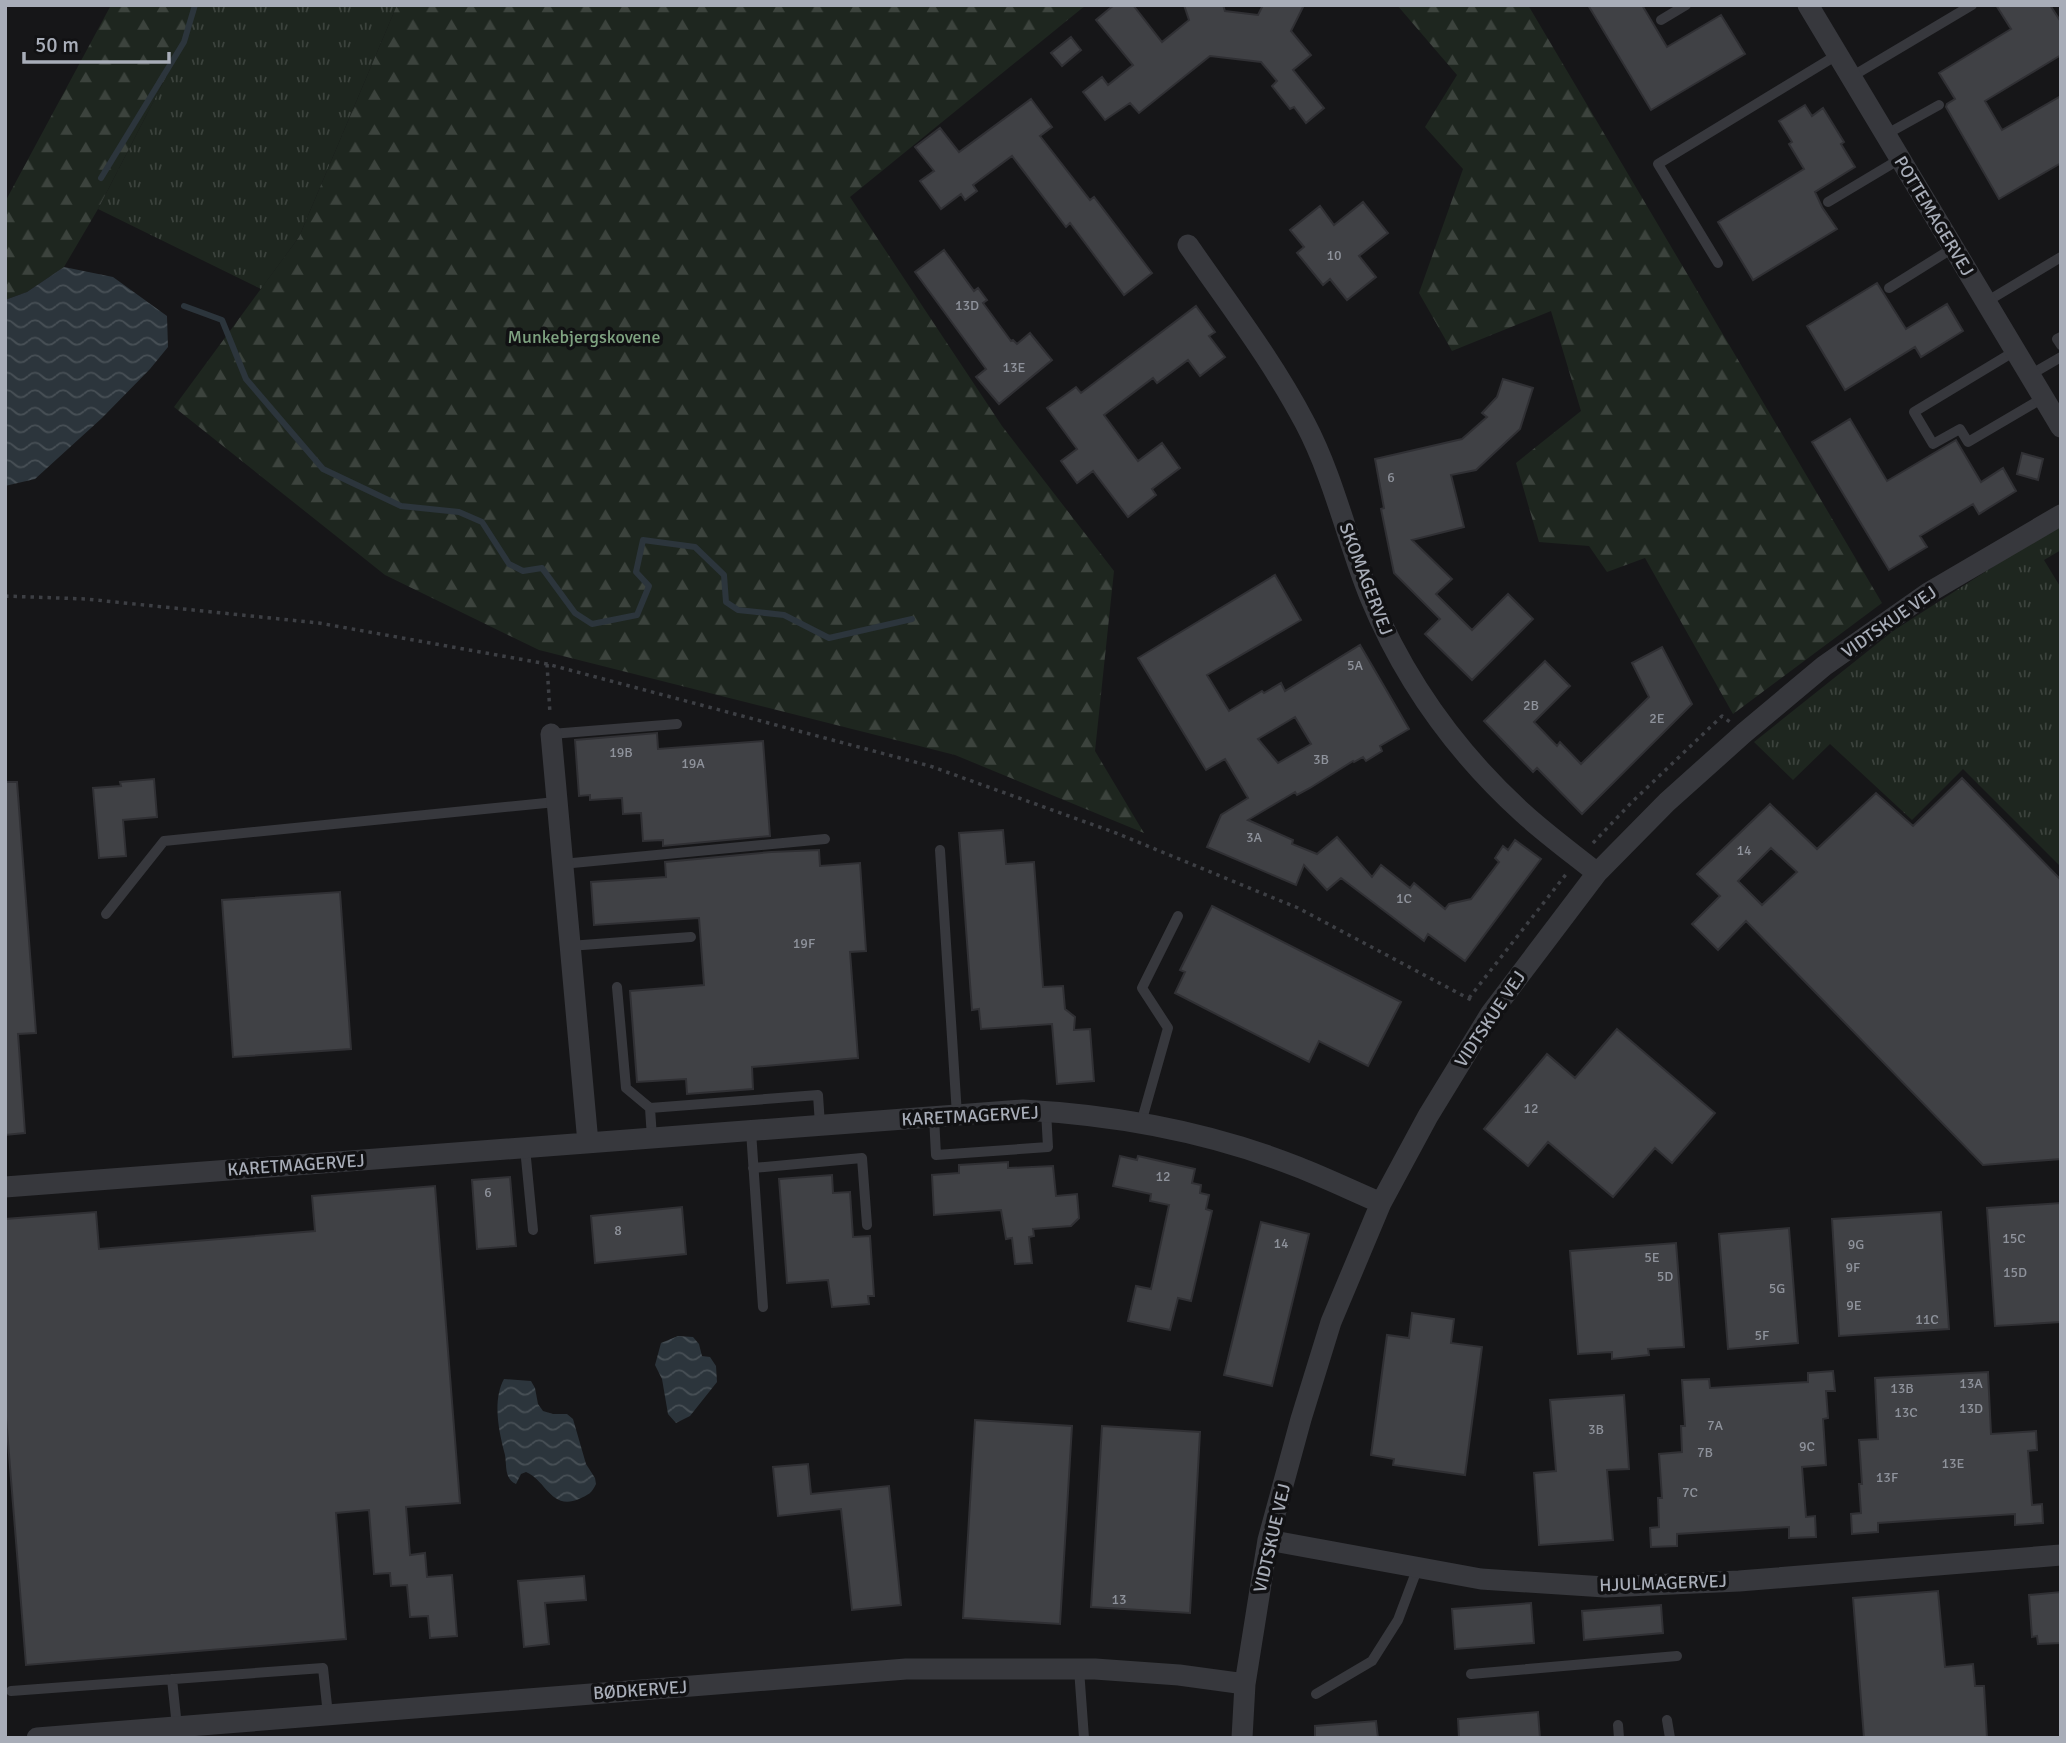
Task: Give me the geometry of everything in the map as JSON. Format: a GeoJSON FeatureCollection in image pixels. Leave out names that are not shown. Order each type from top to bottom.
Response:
{"type":"FeatureCollection","features":[{"type":"Feature","properties":{"kind":"street","name":"POTTEMAGERVEJ"},"geometry":{"type":"LineString","coordinates":[[1808,5],[2061,427]]}},
{"type":"Feature","properties":{"kind":"street","name":"SKOMAGERVEJ"},"geometry":{"type":"LineString","coordinates":[[1188,245],[1275,370],[1306,424],[1328,476],[1370,596],[1389,638],[1431,709],[1483,772],[1523,813],[1597,873]]}},
{"type":"Feature","properties":{"kind":"street","name":"VIDTSKUE VEJ"},"geometry":{"type":"LineString","coordinates":[[1242,1738],[1245,1684],[1268,1540],[1303,1411],[1331,1322],[1381,1203],[1428,1115],[1491,1013],[1597,873],[1667,802],[1733,742],[1824,666],[1928,593],[2061,515]]}},
{"type":"Feature","properties":{"kind":"street"},"geometry":{"type":"LineString","coordinates":[[551,734],[588,1143]]}},
{"type":"Feature","properties":{"kind":"street","name":"KARETMAGERVEJ"},"geometry":{"type":"LineString","coordinates":[[5,1188],[1023,1110],[1089,1114],[1213,1139],[1296,1166],[1381,1203]]}},
{"type":"Feature","properties":{"kind":"street","name":"HJULMAGERVEJ"},"geometry":{"type":"LineString","coordinates":[[1268,1540],[1481,1579],[1605,1587],[1739,1581],[2061,1555]]}},
{"type":"Feature","properties":{"kind":"street","name":"BØDKERVEJ"},"geometry":{"type":"LineString","coordinates":[[37,1738],[906,1669],[1079,1669],[1179,1675],[1245,1684]]}},
{"type":"Feature","properties":{"kind":"lane"},"geometry":{"type":"LineString","coordinates":[[1661,20],[1686,5]]}},
{"type":"Feature","properties":{"kind":"lane"},"geometry":{"type":"LineString","coordinates":[[1851,77],[1972,5]]}},
{"type":"Feature","properties":{"kind":"lane"},"geometry":{"type":"LineString","coordinates":[[1718,263],[1658,164],[1838,55]]}},
{"type":"Feature","properties":{"kind":"lane"},"geometry":{"type":"LineString","coordinates":[[1885,135],[1939,104]]}},
{"type":"Feature","properties":{"kind":"lane"},"geometry":{"type":"LineString","coordinates":[[1828,202],[1900,159]]}},
{"type":"Feature","properties":{"kind":"lane"},"geometry":{"type":"LineString","coordinates":[[1889,288],[1953,247]]}},
{"type":"Feature","properties":{"kind":"lane"},"geometry":{"type":"LineString","coordinates":[[1986,302],[2061,257]]}},
{"type":"Feature","properties":{"kind":"lane"},"geometry":{"type":"LineString","coordinates":[[2061,337],[2057,339],[2061,345]]}},
{"type":"Feature","properties":{"kind":"lane"},"geometry":{"type":"LineString","coordinates":[[2015,351],[1914,412],[1933,444],[1960,429],[1968,442],[2043,398]]}},
{"type":"Feature","properties":{"kind":"lane"},"geometry":{"type":"LineString","coordinates":[[2030,376],[2061,357]]}},
{"type":"Feature","properties":{"kind":"lane"},"geometry":{"type":"LineString","coordinates":[[551,734],[677,724]]}},
{"type":"Feature","properties":{"kind":"lane"},"geometry":{"type":"LineString","coordinates":[[106,914],[164,841],[556,802]]}},
{"type":"Feature","properties":{"kind":"lane"},"geometry":{"type":"LineString","coordinates":[[562,864],[825,839]]}},
{"type":"Feature","properties":{"kind":"lane"},"geometry":{"type":"LineString","coordinates":[[940,850],[957,1115]]}},
{"type":"Feature","properties":{"kind":"lane"},"geometry":{"type":"LineString","coordinates":[[1140,1123],[1168,1028],[1142,988],[1178,916]]}},
{"type":"Feature","properties":{"kind":"lane"},"geometry":{"type":"LineString","coordinates":[[569,946],[691,937]]}},
{"type":"Feature","properties":{"kind":"lane"},"geometry":{"type":"LineString","coordinates":[[617,987],[626,1088],[650,1108],[818,1095],[820,1125]]}},
{"type":"Feature","properties":{"kind":"lane"},"geometry":{"type":"LineString","coordinates":[[650,1108],[652,1138]]}},
{"type":"Feature","properties":{"kind":"lane"},"geometry":{"type":"LineString","coordinates":[[934,1117],[936,1155],[1048,1147],[1045,1111]]}},
{"type":"Feature","properties":{"kind":"lane"},"geometry":{"type":"LineString","coordinates":[[751,1131],[762,1307]]}},
{"type":"Feature","properties":{"kind":"lane"},"geometry":{"type":"LineString","coordinates":[[525,1148],[533,1230]]}},
{"type":"Feature","properties":{"kind":"lane"},"geometry":{"type":"LineString","coordinates":[[753,1168],[862,1158],[867,1225]]}},
{"type":"Feature","properties":{"kind":"lane"},"geometry":{"type":"LineString","coordinates":[[1316,1694],[1372,1661],[1398,1620],[1418,1567]]}},
{"type":"Feature","properties":{"kind":"lane"},"geometry":{"type":"LineString","coordinates":[[1471,1674],[1677,1656]]}},
{"type":"Feature","properties":{"kind":"lane"},"geometry":{"type":"LineString","coordinates":[[11,1692],[323,1668],[328,1715]]}},
{"type":"Feature","properties":{"kind":"lane"},"geometry":{"type":"LineString","coordinates":[[1079,1669],[1084,1738]]}},
{"type":"Feature","properties":{"kind":"lane"},"geometry":{"type":"LineString","coordinates":[[172,1679],[177,1727]]}},
{"type":"Feature","properties":{"kind":"lane"},"geometry":{"type":"LineString","coordinates":[[1667,1720],[1670,1738]]}},
{"type":"Feature","properties":{"kind":"lane"},"geometry":{"type":"LineString","coordinates":[[1618,1725],[1619,1738]]}},
{"type":"Feature","properties":{"kind":"path"},"geometry":{"type":"LineString","coordinates":[[5,596],[86,599],[319,624],[547,664],[930,766],[1104,828],[1298,908],[1469,998],[1491,1013]]}},
{"type":"Feature","properties":{"kind":"path"},"geometry":{"type":"LineString","coordinates":[[547,664],[551,734]]}},
{"type":"Feature","properties":{"kind":"green space"},"geometry":{"type":"Polygon","coordinates":[[[111,5],[195,5],[184,42],[98,209],[64,267],[27,292],[5,300],[5,202],[111,5]]]}},
{"type":"Feature","properties":{"kind":"green space"},"geometry":{"type":"Polygon","coordinates":[[[195,5],[397,5],[299,237],[261,289],[98,209],[184,42],[195,5]]]}},
{"type":"Feature","properties":{"kind":"green space","name":"Munkebjergskovene"},"geometry":{"type":"Polygon","coordinates":[[[397,5],[1086,5],[850,197],[1002,426],[1114,571],[1095,751],[1144,833],[955,755],[539,650],[385,575],[174,407],[299,237],[397,5]]]}},
{"type":"Feature","properties":{"kind":"green space"},"geometry":{"type":"Polygon","coordinates":[[[1397,5],[1528,5],[1882,603],[1733,714],[1645,558],[1607,572],[1589,546],[1539,542],[1516,463],[1581,411],[1551,311],[1452,351],[1419,293],[1463,169],[1425,127],[1457,75],[1397,5]]]}},
{"type":"Feature","properties":{"kind":"green space"},"geometry":{"type":"Polygon","coordinates":[[[2061,525],[2061,550],[2044,560],[2061,588],[2061,867],[1963,769],[1912,820],[1830,744],[1793,780],[1754,742],[1893,631],[2061,525]]]}},
{"type":"Feature","properties":{"kind":"water"},"geometry":{"type":"Polygon","coordinates":[[[64,267],[113,277],[167,316],[168,347],[102,418],[35,479],[5,486],[5,300],[27,292],[64,267]]]}},
{"type":"Feature","properties":{"kind":"water"},"geometry":{"type":"Polygon","coordinates":[[[678,1336],[693,1337],[699,1344],[702,1356],[710,1357],[716,1366],[717,1382],[690,1416],[676,1423],[668,1414],[662,1379],[655,1365],[661,1343],[678,1336]]]}},
{"type":"Feature","properties":{"kind":"water"},"geometry":{"type":"Polygon","coordinates":[[[504,1379],[531,1381],[543,1411],[567,1414],[573,1419],[586,1464],[595,1478],[593,1490],[579,1499],[562,1501],[526,1472],[521,1474],[516,1484],[509,1479],[497,1407],[504,1379]]]}},
{"type":"Feature","properties":{"kind":"building"},"geometry":{"type":"Polygon","coordinates":[[[1114,5],[1133,5],[1162,42],[1189,20],[1184,5],[1223,5],[1225,11],[1258,15],[1263,5],[1304,5],[1291,31],[1311,55],[1293,70],[1324,108],[1306,123],[1294,107],[1290,109],[1272,86],[1277,81],[1261,62],[1210,56],[1139,113],[1130,103],[1105,120],[1083,92],[1102,77],[1108,85],[1133,65],[1096,20],[1114,5]]]}},
{"type":"Feature","properties":{"kind":"building"},"geometry":{"type":"Polygon","coordinates":[[[1588,5],[1642,5],[1667,47],[1721,15],[1745,54],[1651,110],[1588,5]]]}},
{"type":"Feature","properties":{"kind":"building"},"geometry":{"type":"Polygon","coordinates":[[[1996,5],[2050,5],[2061,22],[2061,55],[1985,101],[2002,130],[2061,96],[2061,163],[1999,199],[1946,107],[1955,99],[1939,73],[2011,29],[1996,5]]]}},
{"type":"Feature","properties":{"kind":"building"},"geometry":{"type":"Polygon","coordinates":[[[1071,37],[1081,50],[1062,66],[1051,53],[1071,37]]]}},
{"type":"Feature","properties":{"kind":"building"},"geometry":{"type":"Polygon","coordinates":[[[1031,99],[1052,127],[1040,136],[1090,200],[1094,197],[1152,273],[1124,295],[1070,223],[1066,227],[1012,156],[973,185],[977,191],[965,200],[961,194],[941,209],[920,181],[934,171],[915,147],[940,128],[959,152],[1031,99]]]}},
{"type":"Feature","properties":{"kind":"building"},"geometry":{"type":"Polygon","coordinates":[[[1805,105],[1812,116],[1823,108],[1844,142],[1841,144],[1855,167],[1815,192],[1837,229],[1753,280],[1718,222],[1804,169],[1779,121],[1805,105]]]}},
{"type":"Feature","properties":{"kind":"building"},"geometry":{"type":"Polygon","coordinates":[[[1363,202],[1388,233],[1359,256],[1376,277],[1347,300],[1330,279],[1323,285],[1297,253],[1304,247],[1290,230],[1320,206],[1334,225],[1363,202]]]}},
{"type":"Feature","properties":{"kind":"building"},"geometry":{"type":"Polygon","coordinates":[[[944,250],[974,291],[978,288],[987,300],[983,303],[1011,341],[1017,344],[1030,333],[1052,360],[999,404],[976,377],[986,369],[915,272],[944,250]]]}},
{"type":"Feature","properties":{"kind":"building"},"geometry":{"type":"Polygon","coordinates":[[[1877,283],[1906,329],[1947,304],[1963,331],[1921,357],[1915,347],[1845,390],[1807,326],[1877,283]]]}},
{"type":"Feature","properties":{"kind":"building"},"geometry":{"type":"Polygon","coordinates":[[[1196,306],[1215,332],[1209,336],[1225,357],[1200,376],[1188,360],[1157,383],[1153,378],[1104,415],[1138,461],[1162,443],[1180,468],[1152,489],[1156,495],[1128,517],[1093,471],[1077,483],[1061,461],[1077,449],[1047,408],[1076,387],[1081,393],[1196,306]]]}},
{"type":"Feature","properties":{"kind":"building"},"geometry":{"type":"Polygon","coordinates":[[[1503,379],[1533,388],[1520,429],[1476,470],[1451,475],[1464,527],[1412,540],[1452,579],[1436,594],[1472,630],[1508,594],[1533,619],[1472,680],[1425,634],[1440,619],[1394,573],[1381,509],[1384,508],[1375,459],[1462,439],[1487,417],[1482,413],[1497,397],[1503,379]]]}},
{"type":"Feature","properties":{"kind":"building"},"geometry":{"type":"Polygon","coordinates":[[[1850,419],[1887,481],[1956,440],[1981,482],[2003,468],[2016,491],[1979,514],[1973,504],[1920,536],[1927,547],[1889,570],[1812,442],[1850,419]]]}},
{"type":"Feature","properties":{"kind":"building"},"geometry":{"type":"Polygon","coordinates":[[[2022,453],[2043,459],[2038,480],[2017,474],[2022,453]]]}},
{"type":"Feature","properties":{"kind":"building"},"geometry":{"type":"Polygon","coordinates":[[[1275,575],[1301,620],[1207,675],[1229,711],[1281,683],[1285,691],[1360,645],[1409,729],[1380,746],[1382,751],[1366,761],[1363,757],[1353,761],[1310,788],[1297,795],[1295,792],[1248,820],[1317,854],[1337,837],[1372,877],[1381,865],[1410,888],[1414,883],[1445,909],[1449,904],[1471,899],[1499,862],[1495,858],[1503,846],[1508,850],[1515,840],[1541,859],[1465,961],[1428,934],[1424,941],[1341,878],[1327,890],[1304,865],[1296,885],[1207,847],[1221,815],[1248,798],[1225,759],[1206,770],[1138,658],[1275,575]],[[1295,717],[1258,739],[1278,763],[1311,744],[1295,717]]]}},
{"type":"Feature","properties":{"kind":"building"},"geometry":{"type":"Polygon","coordinates":[[[1662,647],[1692,704],[1582,814],[1537,768],[1533,772],[1484,721],[1545,661],[1570,686],[1534,722],[1557,746],[1560,742],[1581,764],[1649,697],[1632,663],[1662,647]]]}},
{"type":"Feature","properties":{"kind":"building"},"geometry":{"type":"Polygon","coordinates":[[[657,733],[658,749],[763,741],[770,836],[663,846],[663,840],[643,841],[641,813],[623,814],[622,798],[590,800],[590,795],[579,796],[575,740],[657,733]]]}},
{"type":"Feature","properties":{"kind":"building"},"geometry":{"type":"Polygon","coordinates":[[[1962,778],[2061,880],[2061,1159],[1983,1165],[1746,921],[1718,950],[1692,924],[1720,896],[1697,874],[1770,804],[1817,849],[1876,793],[1913,826],[1962,778]],[[1771,848],[1738,881],[1762,905],[1797,872],[1771,848]]]}},
{"type":"Feature","properties":{"kind":"building"},"geometry":{"type":"Polygon","coordinates":[[[154,779],[157,817],[123,820],[126,856],[99,858],[93,788],[121,786],[120,782],[154,779]]]}},
{"type":"Feature","properties":{"kind":"building"},"geometry":{"type":"Polygon","coordinates":[[[5,782],[17,782],[36,1033],[18,1034],[25,1133],[5,1135],[5,782]]]}},
{"type":"Feature","properties":{"kind":"building"},"geometry":{"type":"Polygon","coordinates":[[[1003,830],[1006,864],[1034,862],[1043,987],[1063,986],[1065,1009],[1075,1017],[1074,1030],[1090,1029],[1094,1081],[1057,1084],[1052,1024],[981,1029],[979,1009],[972,1010],[959,833],[1003,830]]]}},
{"type":"Feature","properties":{"kind":"building"},"geometry":{"type":"Polygon","coordinates":[[[819,850],[820,866],[860,863],[866,951],[850,952],[858,1058],[752,1067],[753,1089],[687,1094],[686,1079],[637,1082],[630,991],[704,985],[699,918],[594,925],[591,882],[666,877],[665,862],[819,850]]]}},
{"type":"Feature","properties":{"kind":"building"},"geometry":{"type":"Polygon","coordinates":[[[340,892],[351,1049],[233,1057],[222,900],[340,892]]]}},
{"type":"Feature","properties":{"kind":"building"},"geometry":{"type":"Polygon","coordinates":[[[1212,906],[1401,1002],[1368,1066],[1319,1041],[1309,1062],[1175,993],[1185,972],[1180,970],[1212,906]]]}},
{"type":"Feature","properties":{"kind":"building"},"geometry":{"type":"Polygon","coordinates":[[[1617,1029],[1715,1113],[1672,1163],[1655,1148],[1613,1197],[1548,1142],[1528,1166],[1484,1129],[1547,1054],[1575,1078],[1617,1029]]]}},
{"type":"Feature","properties":{"kind":"building"},"geometry":{"type":"Polygon","coordinates":[[[1120,1156],[1137,1160],[1138,1156],[1195,1169],[1192,1183],[1201,1185],[1200,1193],[1209,1195],[1206,1209],[1212,1211],[1191,1301],[1178,1298],[1170,1330],[1128,1321],[1136,1286],[1151,1289],[1169,1205],[1150,1201],[1151,1194],[1113,1186],[1120,1156]]]}},
{"type":"Feature","properties":{"kind":"building"},"geometry":{"type":"Polygon","coordinates":[[[1008,1162],[1008,1168],[1053,1166],[1056,1196],[1077,1194],[1079,1218],[1071,1226],[1033,1229],[1034,1236],[1029,1237],[1032,1263],[1015,1264],[1012,1238],[1006,1239],[1001,1210],[934,1215],[932,1175],[959,1173],[959,1165],[1008,1162]]]}},
{"type":"Feature","properties":{"kind":"building"},"geometry":{"type":"Polygon","coordinates":[[[832,1175],[833,1193],[850,1192],[853,1237],[870,1236],[874,1296],[868,1296],[869,1304],[832,1307],[828,1280],[787,1283],[779,1179],[832,1175]]]}},
{"type":"Feature","properties":{"kind":"building"},"geometry":{"type":"Polygon","coordinates":[[[510,1177],[516,1246],[477,1249],[472,1180],[510,1177]]]}},
{"type":"Feature","properties":{"kind":"building"},"geometry":{"type":"Polygon","coordinates":[[[435,1186],[460,1503],[406,1507],[410,1555],[425,1553],[427,1577],[452,1575],[457,1636],[430,1638],[428,1616],[410,1617],[407,1585],[391,1586],[390,1573],[374,1574],[369,1510],[336,1513],[346,1639],[26,1665],[5,1405],[5,1219],[96,1212],[99,1249],[315,1231],[312,1196],[435,1186]]]}},
{"type":"Feature","properties":{"kind":"building"},"geometry":{"type":"Polygon","coordinates":[[[2061,1203],[2061,1322],[1995,1326],[1987,1208],[2061,1203]]]}},
{"type":"Feature","properties":{"kind":"building"},"geometry":{"type":"Polygon","coordinates":[[[682,1207],[686,1254],[595,1263],[591,1216],[682,1207]]]}},
{"type":"Feature","properties":{"kind":"building"},"geometry":{"type":"Polygon","coordinates":[[[1941,1212],[1949,1329],[1839,1336],[1832,1219],[1941,1212]]]}},
{"type":"Feature","properties":{"kind":"building"},"geometry":{"type":"Polygon","coordinates":[[[1261,1222],[1309,1234],[1272,1386],[1224,1375],[1261,1222]]]}},
{"type":"Feature","properties":{"kind":"building"},"geometry":{"type":"Polygon","coordinates":[[[1789,1228],[1798,1343],[1728,1349],[1719,1234],[1789,1228]]]}},
{"type":"Feature","properties":{"kind":"building"},"geometry":{"type":"Polygon","coordinates":[[[1676,1243],[1684,1347],[1648,1349],[1649,1355],[1612,1359],[1612,1352],[1578,1354],[1570,1251],[1676,1243]]]}},
{"type":"Feature","properties":{"kind":"building"},"geometry":{"type":"Polygon","coordinates":[[[1412,1313],[1454,1319],[1451,1343],[1482,1347],[1465,1475],[1393,1465],[1394,1459],[1371,1455],[1387,1335],[1409,1338],[1412,1313]]]}},
{"type":"Feature","properties":{"kind":"building"},"geometry":{"type":"Polygon","coordinates":[[[1833,1371],[1835,1391],[1826,1391],[1828,1418],[1823,1419],[1826,1465],[1802,1467],[1806,1517],[1815,1516],[1816,1537],[1789,1538],[1789,1527],[1677,1534],[1677,1546],[1651,1547],[1650,1528],[1659,1527],[1658,1498],[1662,1498],[1659,1454],[1682,1452],[1681,1426],[1685,1426],[1682,1380],[1709,1379],[1710,1388],[1808,1382],[1808,1373],[1833,1371]]]}},
{"type":"Feature","properties":{"kind":"building"},"geometry":{"type":"Polygon","coordinates":[[[1988,1372],[1991,1434],[2036,1431],[2037,1450],[2028,1451],[2032,1505],[2042,1504],[2043,1523],[2015,1525],[2015,1514],[1878,1523],[1878,1532],[1852,1534],[1851,1514],[1861,1513],[1859,1440],[1878,1439],[1875,1378],[1988,1372]]]}},
{"type":"Feature","properties":{"kind":"building"},"geometry":{"type":"Polygon","coordinates":[[[1624,1395],[1629,1469],[1607,1470],[1613,1540],[1539,1545],[1534,1473],[1556,1471],[1550,1400],[1624,1395]]]}},
{"type":"Feature","properties":{"kind":"building"},"geometry":{"type":"Polygon","coordinates":[[[975,1420],[1072,1426],[1060,1624],[963,1618],[975,1420]]]}},
{"type":"Feature","properties":{"kind":"building"},"geometry":{"type":"Polygon","coordinates":[[[1102,1426],[1200,1432],[1190,1613],[1091,1607],[1102,1426]]]}},
{"type":"Feature","properties":{"kind":"building"},"geometry":{"type":"Polygon","coordinates":[[[808,1464],[811,1494],[889,1486],[901,1605],[852,1610],[841,1509],[778,1516],[773,1467],[808,1464]]]}},
{"type":"Feature","properties":{"kind":"building"},"geometry":{"type":"Polygon","coordinates":[[[584,1576],[586,1600],[545,1603],[549,1644],[524,1647],[518,1581],[584,1576]]]}},
{"type":"Feature","properties":{"kind":"building"},"geometry":{"type":"Polygon","coordinates":[[[1938,1591],[1945,1667],[1973,1664],[1975,1686],[1984,1686],[1987,1738],[1864,1738],[1853,1598],[1938,1591]]]}},
{"type":"Feature","properties":{"kind":"building"},"geometry":{"type":"Polygon","coordinates":[[[2061,1592],[2061,1643],[2038,1644],[2037,1636],[2032,1637],[2029,1595],[2061,1592]]]}},
{"type":"Feature","properties":{"kind":"building"},"geometry":{"type":"Polygon","coordinates":[[[1531,1603],[1534,1643],[1455,1649],[1452,1609],[1531,1603]]]}},
{"type":"Feature","properties":{"kind":"building"},"geometry":{"type":"Polygon","coordinates":[[[1661,1605],[1663,1633],[1584,1640],[1582,1611],[1661,1605]]]}},
{"type":"Feature","properties":{"kind":"building"},"geometry":{"type":"Polygon","coordinates":[[[1538,1712],[1540,1738],[1459,1738],[1458,1719],[1538,1712]]]}},
{"type":"Feature","properties":{"kind":"building"},"geometry":{"type":"Polygon","coordinates":[[[1376,1721],[1378,1738],[1315,1738],[1315,1726],[1376,1721]]]}},
{"type":"Feature","properties":{"kind":"waterway"},"geometry":{"type":"LineString","coordinates":[[101,178],[184,42],[195,5]]}},
{"type":"Feature","properties":{"kind":"waterway"},"geometry":{"type":"LineString","coordinates":[[184,306],[222,320],[246,379],[323,469],[401,506],[459,512],[482,522],[509,564],[523,571],[542,568],[575,613],[592,624],[637,615],[649,586],[636,572],[643,540],[695,547],[724,575],[726,602],[738,610],[784,615],[829,638],[912,619]]}}]}
